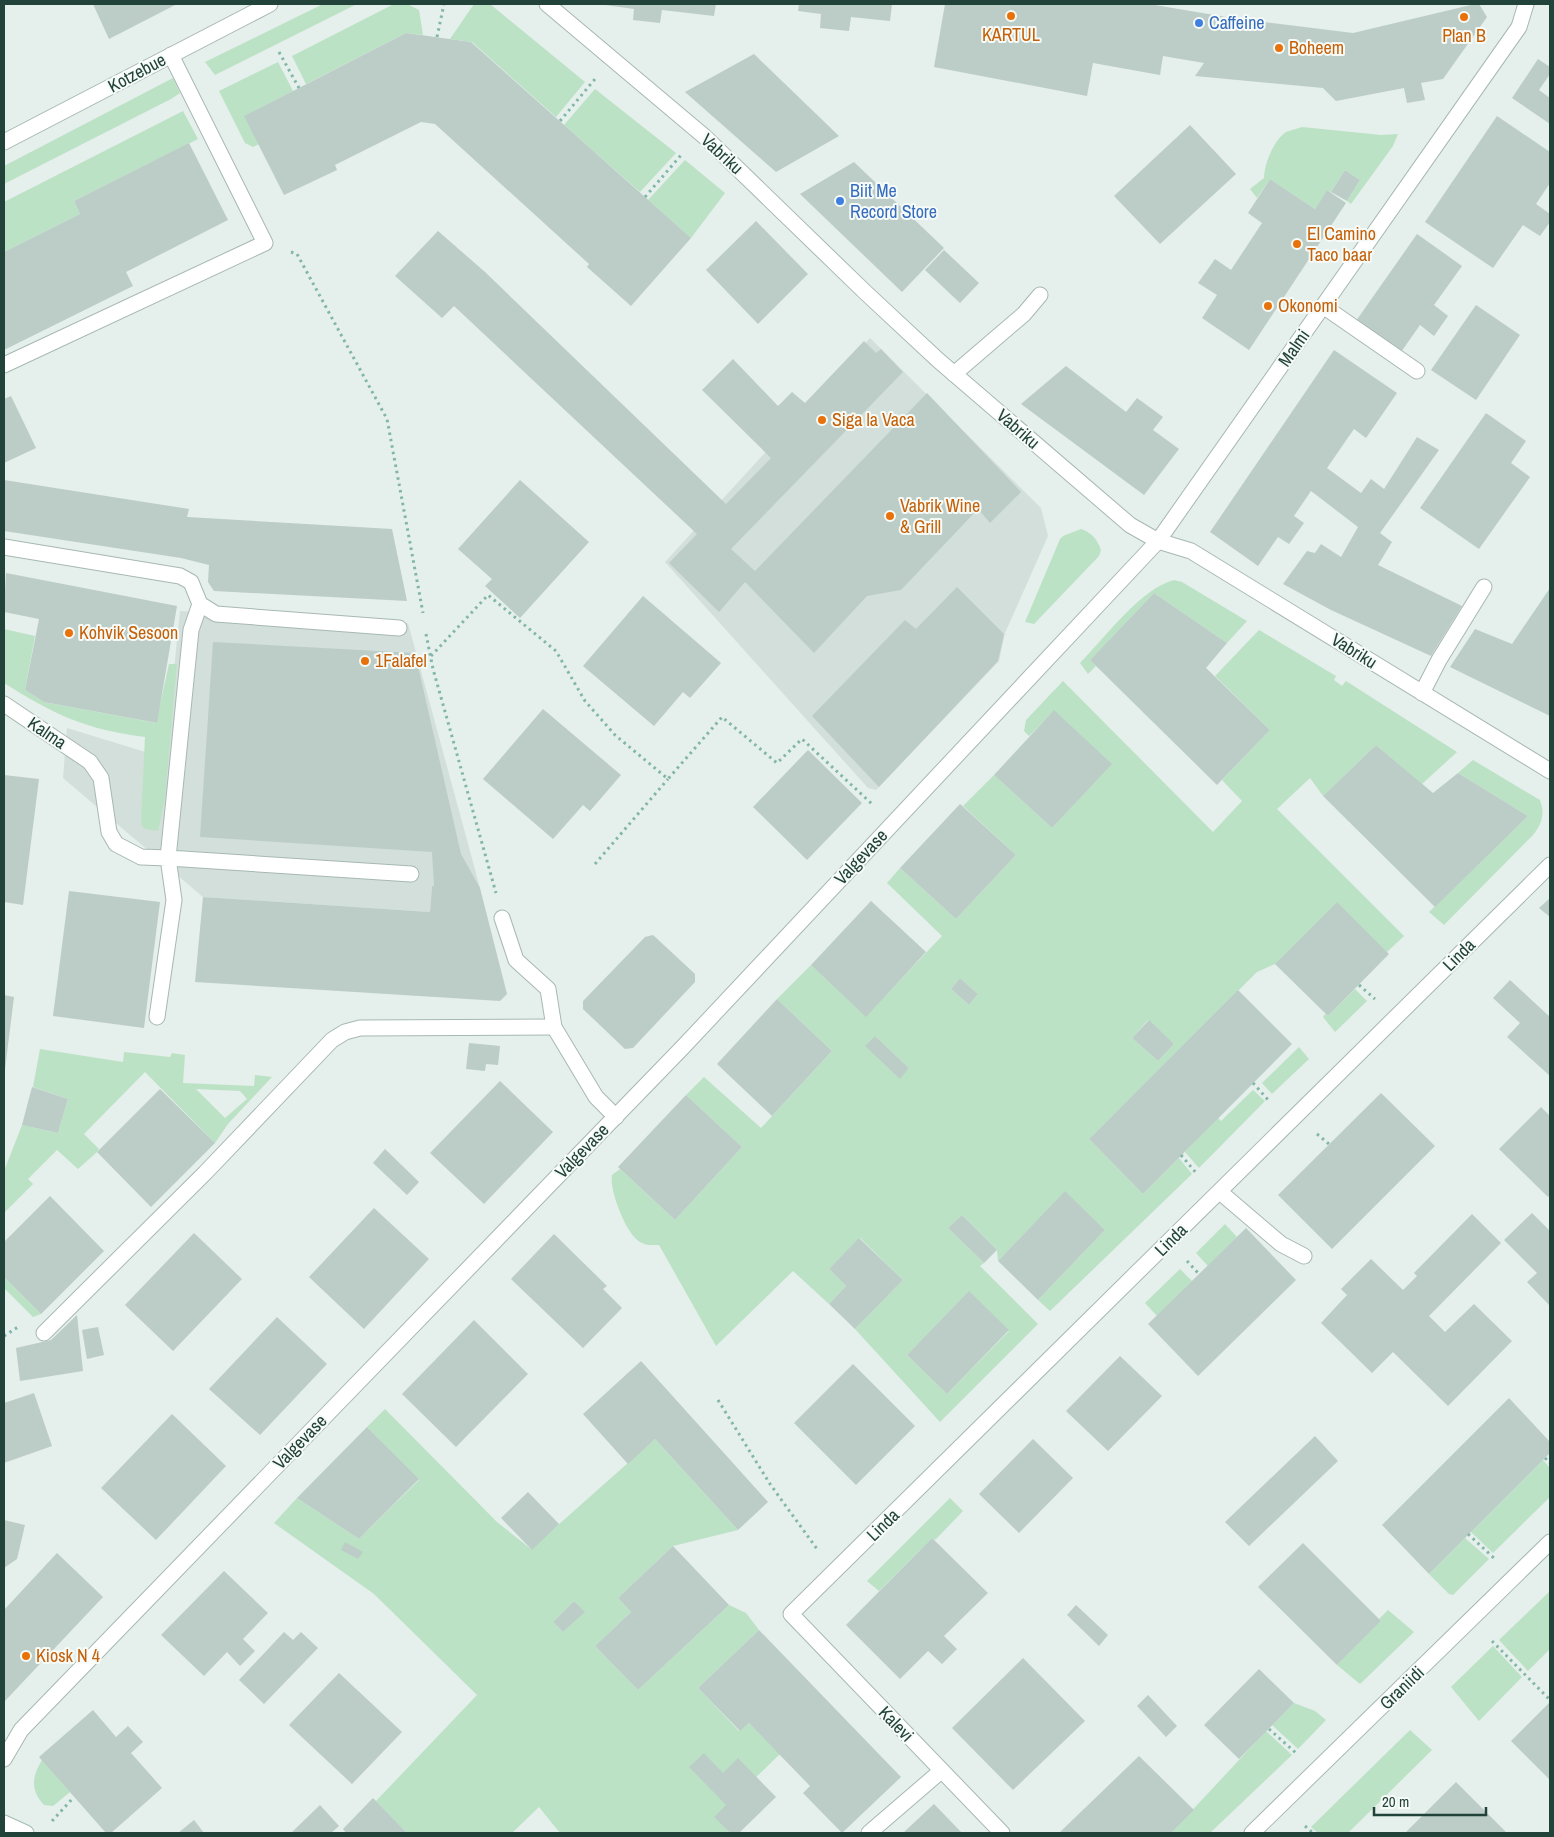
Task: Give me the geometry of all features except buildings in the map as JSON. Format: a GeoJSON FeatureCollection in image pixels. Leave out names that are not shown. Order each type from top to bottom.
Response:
{"type":"FeatureCollection","features":[{"type":"Feature","properties":{"kind":"street","name":"Kotzebue"},"geometry":{"type":"LineString","coordinates":[[4,142],[270,4]]}},
{"type":"Feature","properties":{"kind":"street","name":"Vabriku"},"geometry":{"type":"LineString","coordinates":[[547,4],[705,138],[864,292],[954,374],[1130,525],[1158,540],[1191,551],[1550,771]]}},
{"type":"Feature","properties":{"kind":"street","name":"Malmi"},"geometry":{"type":"LineString","coordinates":[[1158,540],[1519,27],[1526,4]]}},
{"type":"Feature","properties":{"kind":"street"},"geometry":{"type":"LineString","coordinates":[[4,365],[265,243],[171,55]]}},
{"type":"Feature","properties":{"kind":"street"},"geometry":{"type":"LineString","coordinates":[[954,374],[1024,314],[1040,295]]}},
{"type":"Feature","properties":{"kind":"street"},"geometry":{"type":"LineString","coordinates":[[1323,306],[1417,371]]}},
{"type":"Feature","properties":{"kind":"street","name":"Valgevase"},"geometry":{"type":"LineString","coordinates":[[4,1759],[21,1730],[616,1117],[1158,540]]}},
{"type":"Feature","properties":{"kind":"street"},"geometry":{"type":"LineString","coordinates":[[4,547],[180,576],[191,582],[200,604],[216,614],[399,628]]}},
{"type":"Feature","properties":{"kind":"street"},"geometry":{"type":"LineString","coordinates":[[1422,693],[1439,660],[1484,587]]}},
{"type":"Feature","properties":{"kind":"street"},"geometry":{"type":"LineString","coordinates":[[157,1017],[174,900],[168,858],[191,630],[200,604]]}},
{"type":"Feature","properties":{"kind":"street","name":"Kalma"},"geometry":{"type":"LineString","coordinates":[[4,704],[90,762],[101,778],[109,832],[116,844],[141,857],[168,858]]}},
{"type":"Feature","properties":{"kind":"street"},"geometry":{"type":"LineString","coordinates":[[168,858],[411,874]]}},
{"type":"Feature","properties":{"kind":"street","name":"Linda"},"geometry":{"type":"LineString","coordinates":[[791,1614],[1550,865]]}},
{"type":"Feature","properties":{"kind":"street"},"geometry":{"type":"LineString","coordinates":[[502,918],[516,960],[548,989],[554,1027],[596,1097],[616,1117]]}},
{"type":"Feature","properties":{"kind":"street"},"geometry":{"type":"LineString","coordinates":[[44,1333],[205,1173],[332,1040],[360,1028],[554,1027]]}},
{"type":"Feature","properties":{"kind":"street"},"geometry":{"type":"LineString","coordinates":[[1220,1192],[1281,1244],[1304,1256]]}},
{"type":"Feature","properties":{"kind":"street","name":"Graniidi"},"geometry":{"type":"LineString","coordinates":[[1252,1833],[1550,1542]]}},
{"type":"Feature","properties":{"kind":"street","name":"Kalevi"},"geometry":{"type":"LineString","coordinates":[[791,1614],[1002,1833]]}},
{"type":"Feature","properties":{"kind":"street"},"geometry":{"type":"LineString","coordinates":[[869,1833],[941,1770]]}},
{"type":"Feature","properties":{"kind":"street"},"geometry":{"type":"LineString","coordinates":[[4,1822],[26,1833]]}},
{"type":"Feature","properties":{"kind":"path"},"geometry":{"type":"LineString","coordinates":[[437,37],[444,4]]}},
{"type":"Feature","properties":{"kind":"path"},"geometry":{"type":"LineString","coordinates":[[279,52],[299,88]]}},
{"type":"Feature","properties":{"kind":"path"},"geometry":{"type":"LineString","coordinates":[[560,121],[595,78]]}},
{"type":"Feature","properties":{"kind":"path"},"geometry":{"type":"LineString","coordinates":[[645,197],[687,149]]}},
{"type":"Feature","properties":{"kind":"path"},"geometry":{"type":"LineString","coordinates":[[265,243],[297,254],[387,419],[424,618]]}},
{"type":"Feature","properties":{"kind":"path"},"geometry":{"type":"LineString","coordinates":[[430,656],[488,595],[556,651],[585,701],[615,735],[668,779]]}},
{"type":"Feature","properties":{"kind":"path"},"geometry":{"type":"LineString","coordinates":[[425,628],[430,656],[502,918]]}},
{"type":"Feature","properties":{"kind":"path"},"geometry":{"type":"LineString","coordinates":[[595,864],[722,717],[777,763],[802,739],[872,804]]}},
{"type":"Feature","properties":{"kind":"path"},"geometry":{"type":"LineString","coordinates":[[1359,985],[1375,1000]]}},
{"type":"Feature","properties":{"kind":"path"},"geometry":{"type":"LineString","coordinates":[[1253,1083],[1270,1102]]}},
{"type":"Feature","properties":{"kind":"path"},"geometry":{"type":"LineString","coordinates":[[1313,1130],[1329,1144]]}},
{"type":"Feature","properties":{"kind":"path"},"geometry":{"type":"LineString","coordinates":[[1181,1155],[1197,1174]]}},
{"type":"Feature","properties":{"kind":"path"},"geometry":{"type":"LineString","coordinates":[[1185,1258],[1199,1274]]}},
{"type":"Feature","properties":{"kind":"path"},"geometry":{"type":"LineString","coordinates":[[718,1400],[770,1484],[835,1571]]}},
{"type":"Feature","properties":{"kind":"path"},"geometry":{"type":"LineString","coordinates":[[1545,1458],[1550,1463]]}},
{"type":"Feature","properties":{"kind":"path"},"geometry":{"type":"LineString","coordinates":[[1468,1534],[1496,1559]]}},
{"type":"Feature","properties":{"kind":"path"},"geometry":{"type":"LineString","coordinates":[[1492,1641],[1550,1700]]}},
{"type":"Feature","properties":{"kind":"path"},"geometry":{"type":"LineString","coordinates":[[1269,1729],[1298,1755]]}},
{"type":"Feature","properties":{"kind":"path"},"geometry":{"type":"LineString","coordinates":[[52,1821],[74,1797]]}},
{"type":"Feature","properties":{"kind":"path"},"geometry":{"type":"LineString","coordinates":[[1305,1826],[1313,1833]]}},
{"type":"Feature","properties":{"kind":"shaded area"},"geometry":{"type":"Polygon","coordinates":[[[870,338],[1041,508],[1048,536],[1005,633],[999,661],[876,790],[868,788],[665,562],[870,338]]]}},
{"type":"Feature","properties":{"kind":"shaded area"},"geometry":{"type":"Polygon","coordinates":[[[180,611],[408,623],[480,888],[432,886],[430,912],[203,897],[63,778],[67,728],[165,758],[180,611]]]}},
{"type":"Feature","properties":{"kind":"green space"},"geometry":{"type":"Polygon","coordinates":[[[323,4],[357,4],[215,75],[205,62],[323,4]]]}},
{"type":"Feature","properties":{"kind":"green space"},"geometry":{"type":"Polygon","coordinates":[[[394,4],[407,4],[419,10],[423,35],[406,33],[306,84],[292,56],[394,4]]]}},
{"type":"Feature","properties":{"kind":"green space"},"geometry":{"type":"Polygon","coordinates":[[[474,4],[490,4],[585,82],[556,117],[472,42],[450,39],[474,4]]]}},
{"type":"Feature","properties":{"kind":"green space"},"geometry":{"type":"Polygon","coordinates":[[[278,62],[293,91],[245,116],[259,144],[253,147],[245,143],[219,91],[278,62]]]}},
{"type":"Feature","properties":{"kind":"green space"},"geometry":{"type":"Polygon","coordinates":[[[173,78],[180,93],[171,99],[4,184],[4,166],[173,78]]]}},
{"type":"Feature","properties":{"kind":"green space"},"geometry":{"type":"Polygon","coordinates":[[[595,89],[676,153],[640,192],[564,125],[595,89]]]}},
{"type":"Feature","properties":{"kind":"green space"},"geometry":{"type":"Polygon","coordinates":[[[183,111],[198,139],[74,201],[80,214],[4,252],[4,202],[183,111]]]}},
{"type":"Feature","properties":{"kind":"green space"},"geometry":{"type":"Polygon","coordinates":[[[1302,127],[1381,135],[1398,134],[1393,146],[1351,204],[1347,201],[1360,180],[1345,170],[1331,192],[1327,190],[1315,209],[1270,179],[1257,198],[1250,189],[1264,178],[1268,159],[1274,146],[1286,132],[1302,127]]]}},
{"type":"Feature","properties":{"kind":"green space"},"geometry":{"type":"Polygon","coordinates":[[[685,160],[725,193],[691,238],[648,200],[685,160]]]}},
{"type":"Feature","properties":{"kind":"green space"},"geometry":{"type":"Polygon","coordinates":[[[1081,529],[1088,532],[1096,540],[1101,550],[1099,556],[1034,624],[1025,622],[1060,539],[1081,529]]]}},
{"type":"Feature","properties":{"kind":"green space"},"geometry":{"type":"Polygon","coordinates":[[[1174,580],[1182,582],[1247,621],[1227,643],[1154,593],[1090,660],[1096,666],[1088,674],[1080,663],[1112,628],[1136,603],[1161,585],[1174,580]]]}},
{"type":"Feature","properties":{"kind":"green space"},"geometry":{"type":"Polygon","coordinates":[[[4,629],[35,636],[25,690],[44,702],[156,723],[169,664],[177,664],[165,798],[158,831],[146,829],[142,826],[145,737],[104,730],[71,719],[39,704],[4,683],[4,629]]]}},
{"type":"Feature","properties":{"kind":"green space"},"geometry":{"type":"Polygon","coordinates":[[[1259,630],[1336,676],[1334,680],[1342,686],[1346,681],[1457,752],[1422,784],[1376,745],[1323,796],[1310,778],[1277,809],[1404,936],[1387,952],[1275,964],[1257,972],[1089,1139],[1143,1194],[1179,1158],[1192,1174],[1050,1311],[1038,1300],[1105,1230],[1065,1192],[998,1261],[997,1250],[962,1215],[948,1228],[984,1263],[980,1266],[1038,1324],[940,1422],[855,1329],[903,1280],[860,1238],[829,1269],[846,1286],[829,1304],[793,1271],[716,1346],[659,1245],[642,1243],[629,1230],[616,1201],[612,1175],[620,1169],[675,1220],[742,1147],[686,1095],[704,1077],[761,1128],[832,1051],[777,999],[811,965],[866,1016],[942,936],[887,883],[900,868],[956,919],[1016,855],[963,806],[994,775],[1052,828],[1111,764],[1054,711],[1029,736],[1024,731],[1026,720],[1063,681],[1213,832],[1242,801],[1222,780],[1270,730],[1215,676],[1259,630]],[[960,978],[951,989],[969,1005],[978,994],[960,978]],[[1148,1020],[1132,1038],[1158,1061],[1174,1044],[1148,1020]],[[875,1036],[900,1078],[909,1068],[875,1036]],[[969,1292],[907,1355],[947,1394],[1009,1331],[969,1292]]]}},
{"type":"Feature","properties":{"kind":"green space"},"geometry":{"type":"Polygon","coordinates":[[[1473,760],[1540,800],[1542,819],[1533,835],[1444,925],[1429,912],[1528,816],[1458,773],[1473,760]]]}},
{"type":"Feature","properties":{"kind":"green space"},"geometry":{"type":"Polygon","coordinates":[[[1355,989],[1367,1001],[1335,1032],[1323,1017],[1325,1014],[1328,1016],[1355,989]]]}},
{"type":"Feature","properties":{"kind":"green space"},"geometry":{"type":"Polygon","coordinates":[[[1299,1047],[1309,1059],[1272,1094],[1262,1083],[1299,1047]]]}},
{"type":"Feature","properties":{"kind":"green space"},"geometry":{"type":"Polygon","coordinates":[[[40,1049],[123,1062],[124,1052],[170,1057],[172,1053],[185,1055],[183,1083],[254,1086],[255,1075],[272,1077],[228,1124],[215,1143],[145,1072],[84,1134],[99,1149],[97,1152],[78,1169],[57,1150],[28,1179],[33,1184],[4,1213],[4,1171],[22,1125],[58,1133],[68,1099],[33,1087],[40,1049]],[[196,1089],[225,1118],[247,1099],[240,1091],[196,1089]]]}},
{"type":"Feature","properties":{"kind":"green space"},"geometry":{"type":"Polygon","coordinates":[[[1253,1090],[1265,1101],[1199,1168],[1185,1152],[1218,1118],[1221,1121],[1253,1090]]]}},
{"type":"Feature","properties":{"kind":"green space"},"geometry":{"type":"Polygon","coordinates":[[[1225,1224],[1237,1237],[1208,1266],[1196,1253],[1225,1224]]]}},
{"type":"Feature","properties":{"kind":"green space"},"geometry":{"type":"Polygon","coordinates":[[[1180,1269],[1192,1281],[1157,1316],[1145,1303],[1180,1269]]]}},
{"type":"Feature","properties":{"kind":"green space"},"geometry":{"type":"Polygon","coordinates":[[[4,1277],[41,1314],[33,1317],[4,1288],[4,1277]]]}},
{"type":"Feature","properties":{"kind":"green space"},"geometry":{"type":"Polygon","coordinates":[[[385,1409],[497,1522],[531,1549],[655,1439],[738,1530],[673,1546],[618,1598],[631,1612],[595,1646],[638,1690],[729,1605],[746,1613],[759,1630],[698,1688],[739,1731],[749,1723],[780,1754],[715,1817],[730,1833],[560,1833],[539,1807],[512,1833],[407,1833],[376,1801],[477,1695],[374,1594],[274,1523],[297,1498],[359,1539],[419,1480],[367,1427],[385,1409]],[[574,1601],[553,1622],[563,1632],[584,1612],[574,1601]]]}},
{"type":"Feature","properties":{"kind":"green space"},"geometry":{"type":"Polygon","coordinates":[[[1543,1460],[1550,1468],[1550,1497],[1493,1553],[1471,1532],[1543,1460]]]}},
{"type":"Feature","properties":{"kind":"green space"},"geometry":{"type":"Polygon","coordinates":[[[950,1498],[963,1511],[935,1540],[932,1538],[879,1591],[867,1581],[950,1498]]]}},
{"type":"Feature","properties":{"kind":"green space"},"geometry":{"type":"Polygon","coordinates":[[[1465,1538],[1489,1559],[1453,1595],[1449,1594],[1429,1574],[1465,1538]]]}},
{"type":"Feature","properties":{"kind":"green space"},"geometry":{"type":"Polygon","coordinates":[[[1550,1591],[1550,1649],[1528,1671],[1499,1640],[1550,1591]]]}},
{"type":"Feature","properties":{"kind":"green space"},"geometry":{"type":"Polygon","coordinates":[[[1388,1610],[1414,1632],[1360,1684],[1337,1665],[1381,1621],[1379,1619],[1388,1610]]]}},
{"type":"Feature","properties":{"kind":"green space"},"geometry":{"type":"Polygon","coordinates":[[[1493,1646],[1522,1677],[1479,1721],[1451,1687],[1493,1646]]]}},
{"type":"Feature","properties":{"kind":"green space"},"geometry":{"type":"Polygon","coordinates":[[[1294,1703],[1315,1711],[1326,1720],[1298,1749],[1272,1725],[1294,1703]]]}},
{"type":"Feature","properties":{"kind":"green space"},"geometry":{"type":"Polygon","coordinates":[[[1410,1730],[1432,1750],[1348,1833],[1318,1833],[1311,1827],[1410,1730]]]}},
{"type":"Feature","properties":{"kind":"green space"},"geometry":{"type":"Polygon","coordinates":[[[1266,1731],[1292,1755],[1210,1833],[1171,1833],[1266,1731]]]}},
{"type":"Feature","properties":{"kind":"green space"},"geometry":{"type":"Polygon","coordinates":[[[42,1760],[70,1792],[53,1806],[44,1805],[36,1794],[35,1777],[42,1760]]]}},
{"type":"Feature","properties":{"kind":"place","name":"KARTUL"},"geometry":{"type":"Point","coordinates":[1011,16]}},
{"type":"Feature","properties":{"kind":"place","name":"Plan B"},"geometry":{"type":"Point","coordinates":[1464,17]}},
{"type":"Feature","properties":{"kind":"place","name":"Caffeine"},"geometry":{"type":"Point","coordinates":[1199,23]}},
{"type":"Feature","properties":{"kind":"place","name":"Boheem"},"geometry":{"type":"Point","coordinates":[1279,48]}},
{"type":"Feature","properties":{"kind":"place","name":"Biit Me Record Store"},"geometry":{"type":"Point","coordinates":[840,201]}},
{"type":"Feature","properties":{"kind":"place","name":"El Camino Taco baar"},"geometry":{"type":"Point","coordinates":[1297,244]}},
{"type":"Feature","properties":{"kind":"place","name":"Okonomi"},"geometry":{"type":"Point","coordinates":[1268,306]}},
{"type":"Feature","properties":{"kind":"place","name":"Siga la Vaca"},"geometry":{"type":"Point","coordinates":[822,420]}},
{"type":"Feature","properties":{"kind":"place","name":"Vabrik Wine & Grill"},"geometry":{"type":"Point","coordinates":[890,516]}},
{"type":"Feature","properties":{"kind":"place","name":"Kohvik Sesoon"},"geometry":{"type":"Point","coordinates":[69,633]}},
{"type":"Feature","properties":{"kind":"place","name":"1Falafel"},"geometry":{"type":"Point","coordinates":[365,661]}},
{"type":"Feature","properties":{"kind":"place","name":"Kiosk N 4"},"geometry":{"type":"Point","coordinates":[26,1656]}}]}
